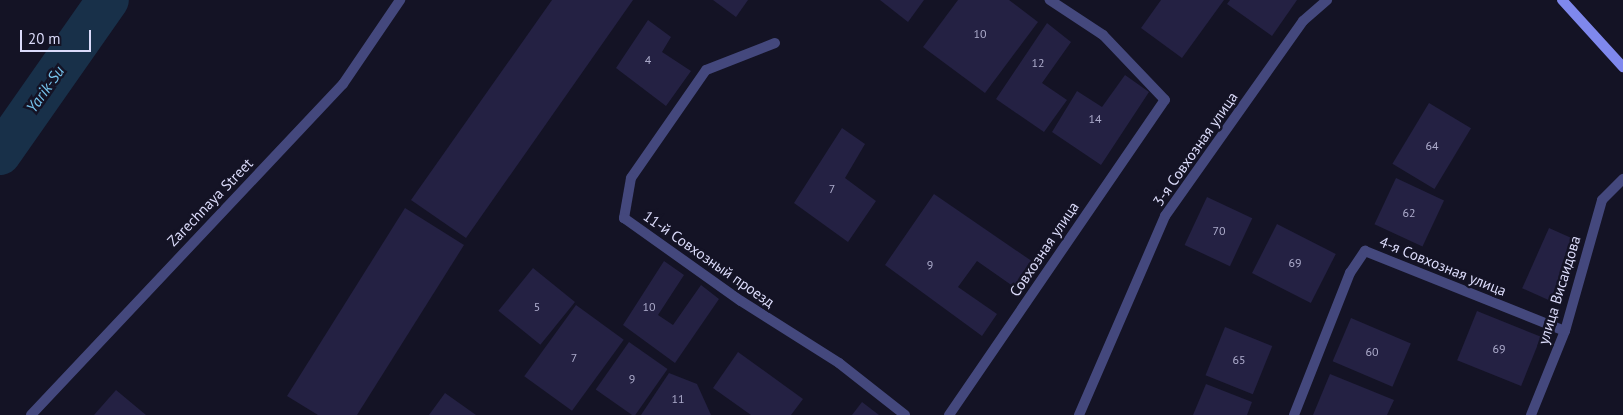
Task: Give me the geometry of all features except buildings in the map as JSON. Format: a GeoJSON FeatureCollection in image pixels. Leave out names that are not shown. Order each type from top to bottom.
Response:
{"type":"FeatureCollection","features":[{"type":"Feature","properties":{"kind":"main road"},"geometry":{"type":"LineString","coordinates":[[1562,0],[1623,67]]}},
{"type":"Feature","properties":{"kind":"street","name":"Zarechnaya Street"},"geometry":{"type":"LineString","coordinates":[[30,415],[342,84],[400,0]]}},
{"type":"Feature","properties":{"kind":"street","name":"Совхозная улица"},"geometry":{"type":"LineString","coordinates":[[949,415],[1164,100],[1103,35],[1050,0]]}},
{"type":"Feature","properties":{"kind":"street","name":"3-я Совхозная улица"},"geometry":{"type":"LineString","coordinates":[[1079,415],[1165,216],[1303,21],[1327,0]]}},
{"type":"Feature","properties":{"kind":"street","name":"11-й Совхозный проезд"},"geometry":{"type":"LineString","coordinates":[[775,43],[706,70],[631,178],[624,218],[741,301],[839,363],[905,415]]}},
{"type":"Feature","properties":{"kind":"street","name":"улица Висаидова"},"geometry":{"type":"LineString","coordinates":[[1531,415],[1565,331],[1602,200],[1623,179]]}},
{"type":"Feature","properties":{"kind":"street","name":"4-я Совхозная улица"},"geometry":{"type":"LineString","coordinates":[[1294,415],[1350,274],[1365,251],[1565,331]]}},
{"type":"Feature","properties":{"kind":"waterway","name":"Yarik-Su"},"geometry":{"type":"LineString","coordinates":[[0,154],[108,0]]}}]}
